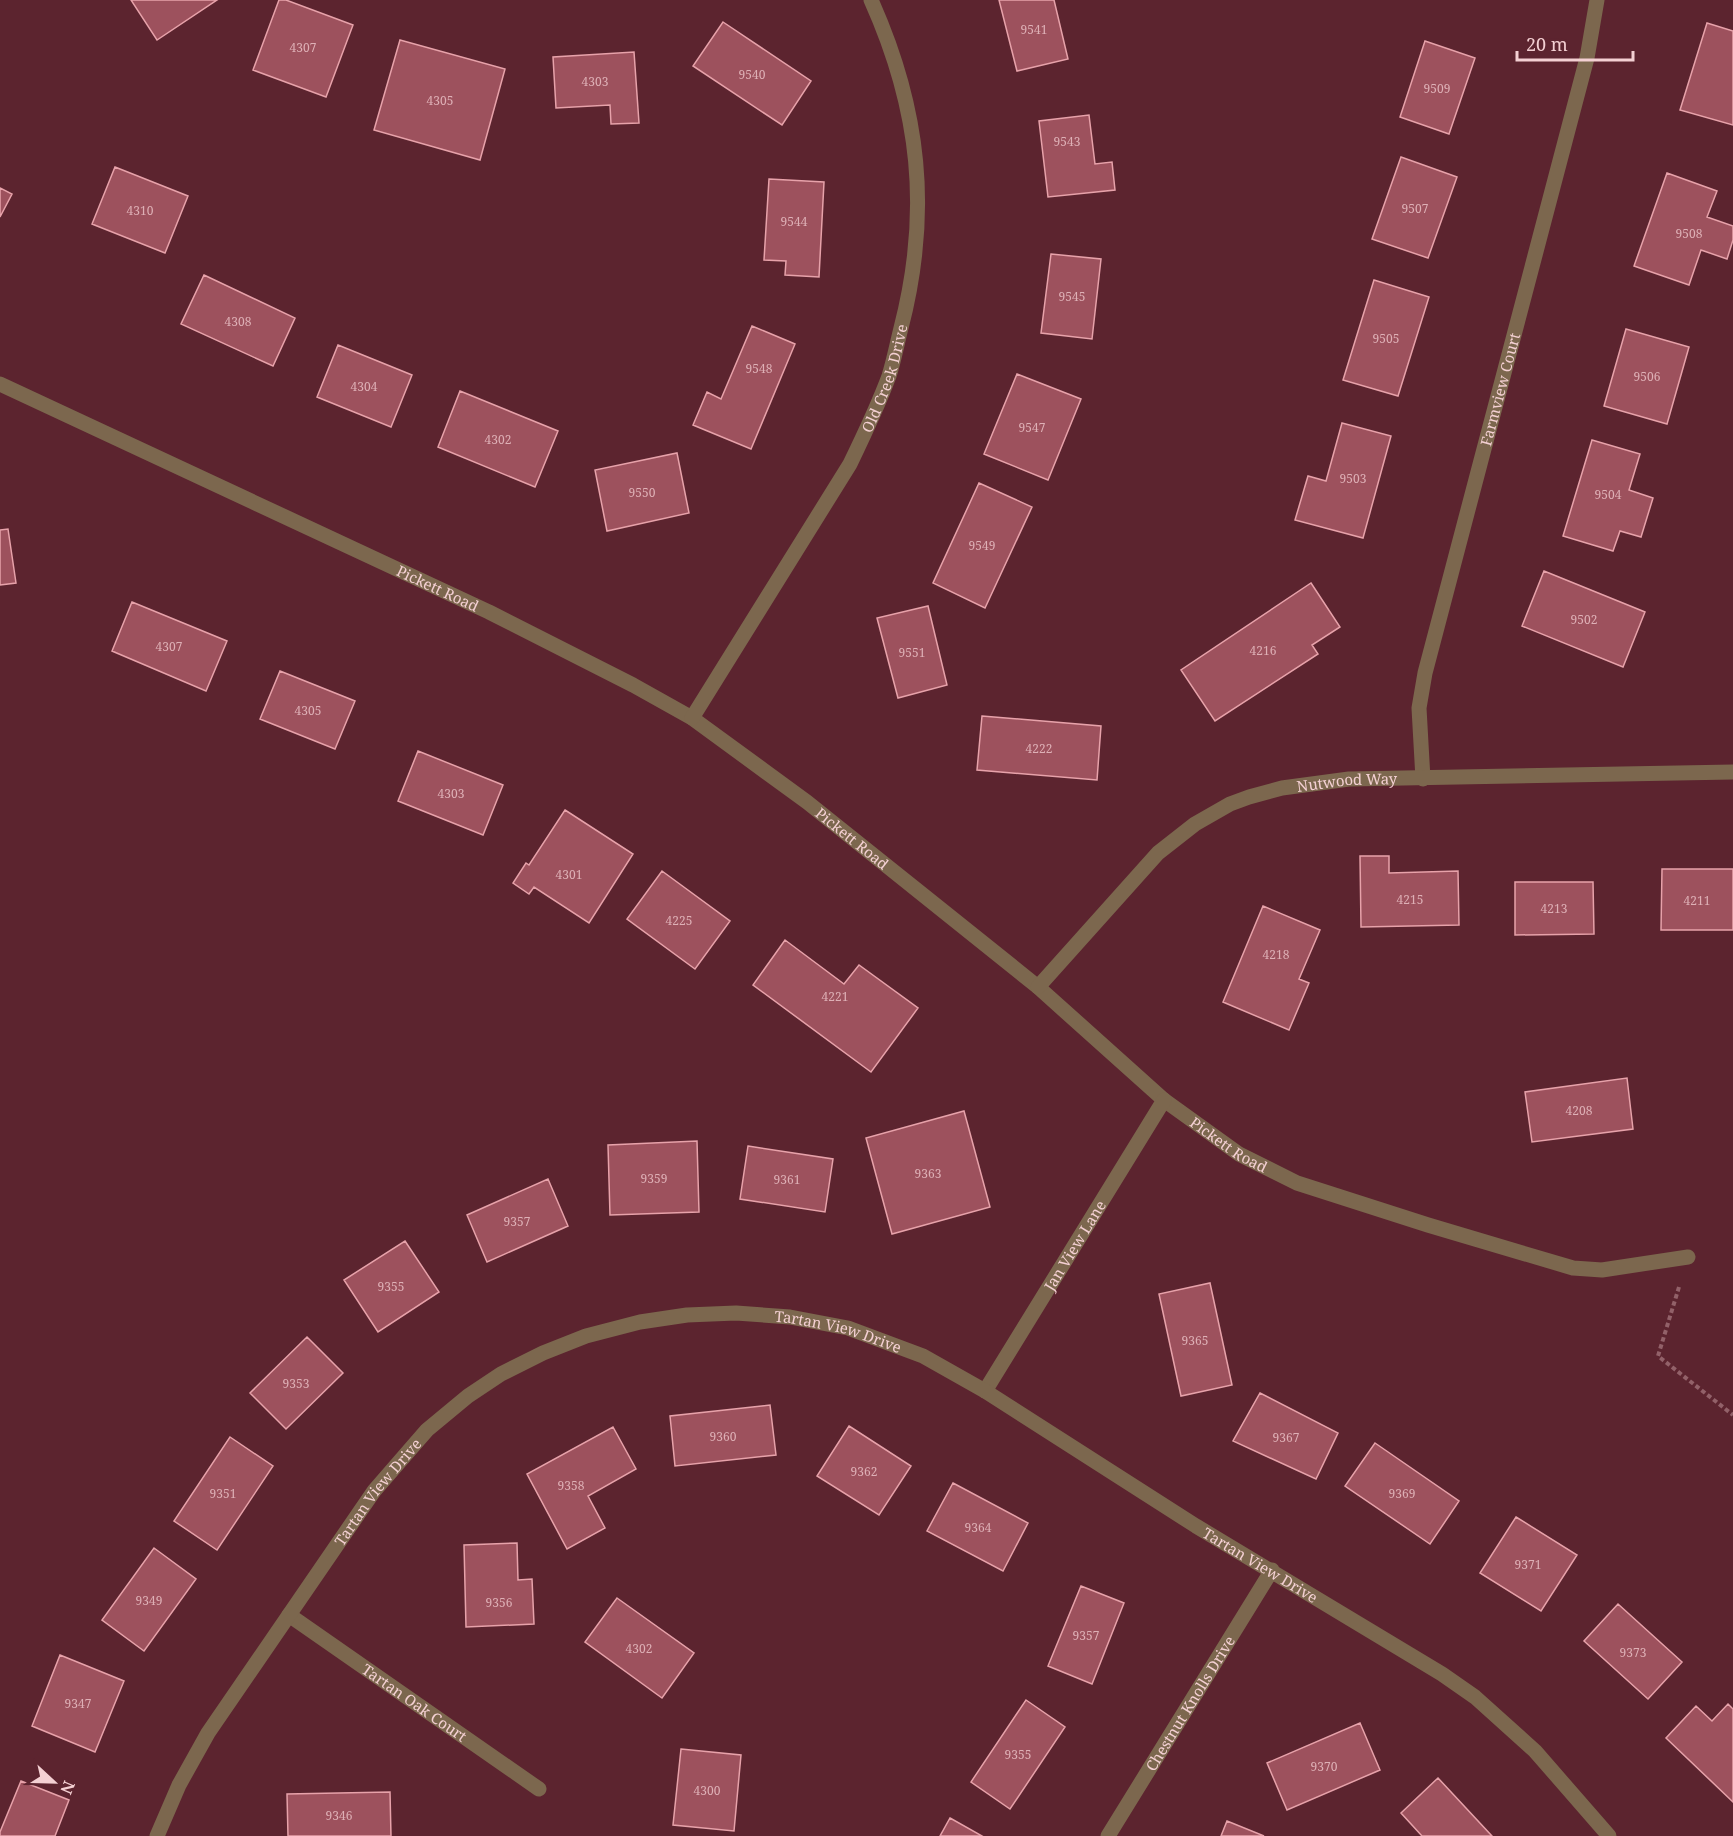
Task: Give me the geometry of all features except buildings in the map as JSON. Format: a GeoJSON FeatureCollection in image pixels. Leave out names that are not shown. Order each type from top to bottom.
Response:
{"type":"FeatureCollection","features":[{"type":"Feature","properties":{"kind":"street","name":"Old Creek Drive"},"geometry":{"type":"LineString","coordinates":[[692,718],[850,464],[872,419],[889,374],[912,287],[918,232],[915,145],[908,104],[893,54],[872,0]]}},
{"type":"Feature","properties":{"kind":"street","name":"Farmview Court"},"geometry":{"type":"LineString","coordinates":[[1423,778],[1419,708],[1425,673],[1587,58],[1597,0]]}},
{"type":"Feature","properties":{"kind":"street","name":"Pickett Road"},"geometry":{"type":"LineString","coordinates":[[0,384],[489,612],[633,684],[692,718],[807,802],[1038,987],[1164,1100],[1239,1154],[1297,1183],[1573,1268],[1602,1270],[1688,1257]]}},
{"type":"Feature","properties":{"kind":"street","name":"Nutwood Way"},"geometry":{"type":"LineString","coordinates":[[1038,987],[1158,853],[1195,824],[1230,804],[1249,797],[1293,786],[1349,779],[1733,772]]}},
{"type":"Feature","properties":{"kind":"street","name":"Jan View Lane"},"geometry":{"type":"LineString","coordinates":[[985,1391],[1164,1100]]}},
{"type":"Feature","properties":{"kind":"street","name":"Tartan View Drive"},"geometry":{"type":"LineString","coordinates":[[157,1836],[179,1785],[208,1733],[374,1491],[427,1430],[468,1396],[501,1374],[543,1353],[586,1336],[640,1322],[687,1315],[736,1313],[790,1317],[848,1328],[923,1356],[985,1391],[1196,1526],[1442,1674],[1475,1697],[1535,1751],[1609,1836]]}},
{"type":"Feature","properties":{"kind":"street","name":"Chestnut Knolls Drive"},"geometry":{"type":"LineString","coordinates":[[1108,1836],[1272,1570]]}},
{"type":"Feature","properties":{"kind":"street","name":"Tartan Oak Court"},"geometry":{"type":"LineString","coordinates":[[290,1616],[538,1789]]}},
{"type":"Feature","properties":{"kind":"path"},"geometry":{"type":"LineString","coordinates":[[1688,1257],[1658,1356],[1733,1415]]}}]}
